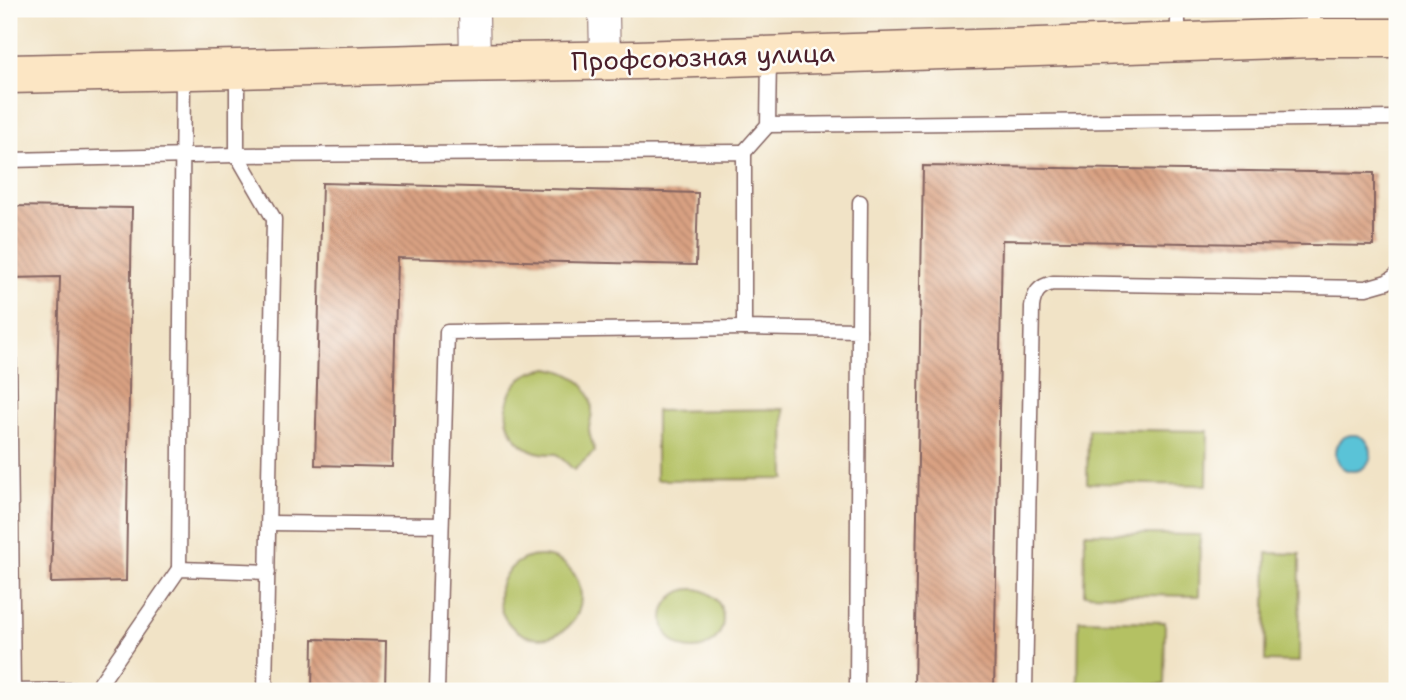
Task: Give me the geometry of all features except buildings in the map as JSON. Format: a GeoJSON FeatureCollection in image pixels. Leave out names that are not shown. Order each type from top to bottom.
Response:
{"type":"FeatureCollection","features":[{"type":"Feature","properties":{"kind":"main road","name":"Профсоюзная улица"},"geometry":{"type":"LineString","coordinates":[[9,74],[769,55],[1178,26],[1313,23],[1397,38]]}},
{"type":"Feature","properties":{"kind":"street"},"geometry":{"type":"LineString","coordinates":[[474,9],[475,63]]}},
{"type":"Feature","properties":{"kind":"street"},"geometry":{"type":"LineString","coordinates":[[604,9],[605,61]]}},
{"type":"Feature","properties":{"kind":"lane"},"geometry":{"type":"LineString","coordinates":[[744,328],[744,152],[768,125],[769,55]]}},
{"type":"Feature","properties":{"kind":"lane"},"geometry":{"type":"LineString","coordinates":[[237,69],[237,155],[274,219],[265,691]]}},
{"type":"Feature","properties":{"kind":"lane"},"geometry":{"type":"LineString","coordinates":[[9,348],[12,691],[95,690],[179,569],[183,71]]}},
{"type":"Feature","properties":{"kind":"lane"},"geometry":{"type":"LineString","coordinates":[[768,125],[1397,118]]}},
{"type":"Feature","properties":{"kind":"lane"},"geometry":{"type":"LineString","coordinates":[[9,160],[237,155],[744,152]]}},
{"type":"Feature","properties":{"kind":"lane"},"geometry":{"type":"LineString","coordinates":[[857,691],[860,202]]}},
{"type":"Feature","properties":{"kind":"lane"},"geometry":{"type":"LineString","coordinates":[[1025,691],[1032,307],[1038,290],[1053,283],[1366,288],[1387,282],[1397,275]]}},
{"type":"Feature","properties":{"kind":"lane"},"geometry":{"type":"LineString","coordinates":[[437,691],[447,332],[744,328],[859,330]]}},
{"type":"Feature","properties":{"kind":"lane"},"geometry":{"type":"LineString","coordinates":[[269,523],[441,525]]}},
{"type":"Feature","properties":{"kind":"lane"},"geometry":{"type":"LineString","coordinates":[[179,569],[268,572]]}},
{"type":"Feature","properties":{"kind":"green space"},"geometry":{"type":"Polygon","coordinates":[[[549,368],[580,381],[589,394],[592,414],[589,432],[595,451],[574,470],[557,454],[537,452],[521,444],[509,426],[507,405],[515,385],[529,373],[549,368]]]}},
{"type":"Feature","properties":{"kind":"green space"},"geometry":{"type":"Polygon","coordinates":[[[784,409],[785,479],[656,480],[656,411],[784,409]]]}},
{"type":"Feature","properties":{"kind":"green space"},"geometry":{"type":"Polygon","coordinates":[[[1088,429],[1208,431],[1207,485],[1087,483],[1088,429]]]}},
{"type":"Feature","properties":{"kind":"green space"},"geometry":{"type":"Polygon","coordinates":[[[1085,533],[1200,535],[1199,596],[1084,594],[1085,533]]]}},
{"type":"Feature","properties":{"kind":"green space"},"geometry":{"type":"Polygon","coordinates":[[[1267,553],[1300,554],[1299,662],[1265,661],[1267,553]]]}},
{"type":"Feature","properties":{"kind":"green space"},"geometry":{"type":"Polygon","coordinates":[[[540,556],[556,559],[569,568],[578,581],[581,597],[578,613],[569,626],[556,635],[540,638],[524,635],[511,626],[502,613],[499,597],[502,581],[511,568],[524,559],[540,556]]]}},
{"type":"Feature","properties":{"kind":"green space"},"geometry":{"type":"Polygon","coordinates":[[[687,589],[699,589],[718,602],[723,619],[721,631],[710,644],[699,649],[687,649],[668,636],[663,625],[663,613],[676,594],[687,589]]]}},
{"type":"Feature","properties":{"kind":"green space"},"geometry":{"type":"Polygon","coordinates":[[[1079,620],[1165,622],[1164,685],[1078,684],[1079,620]]]}},
{"type":"Feature","properties":{"kind":"water"},"geometry":{"type":"Polygon","coordinates":[[[1353,435],[1366,440],[1371,453],[1366,466],[1353,471],[1340,466],[1335,453],[1340,440],[1353,435]]]}}]}
